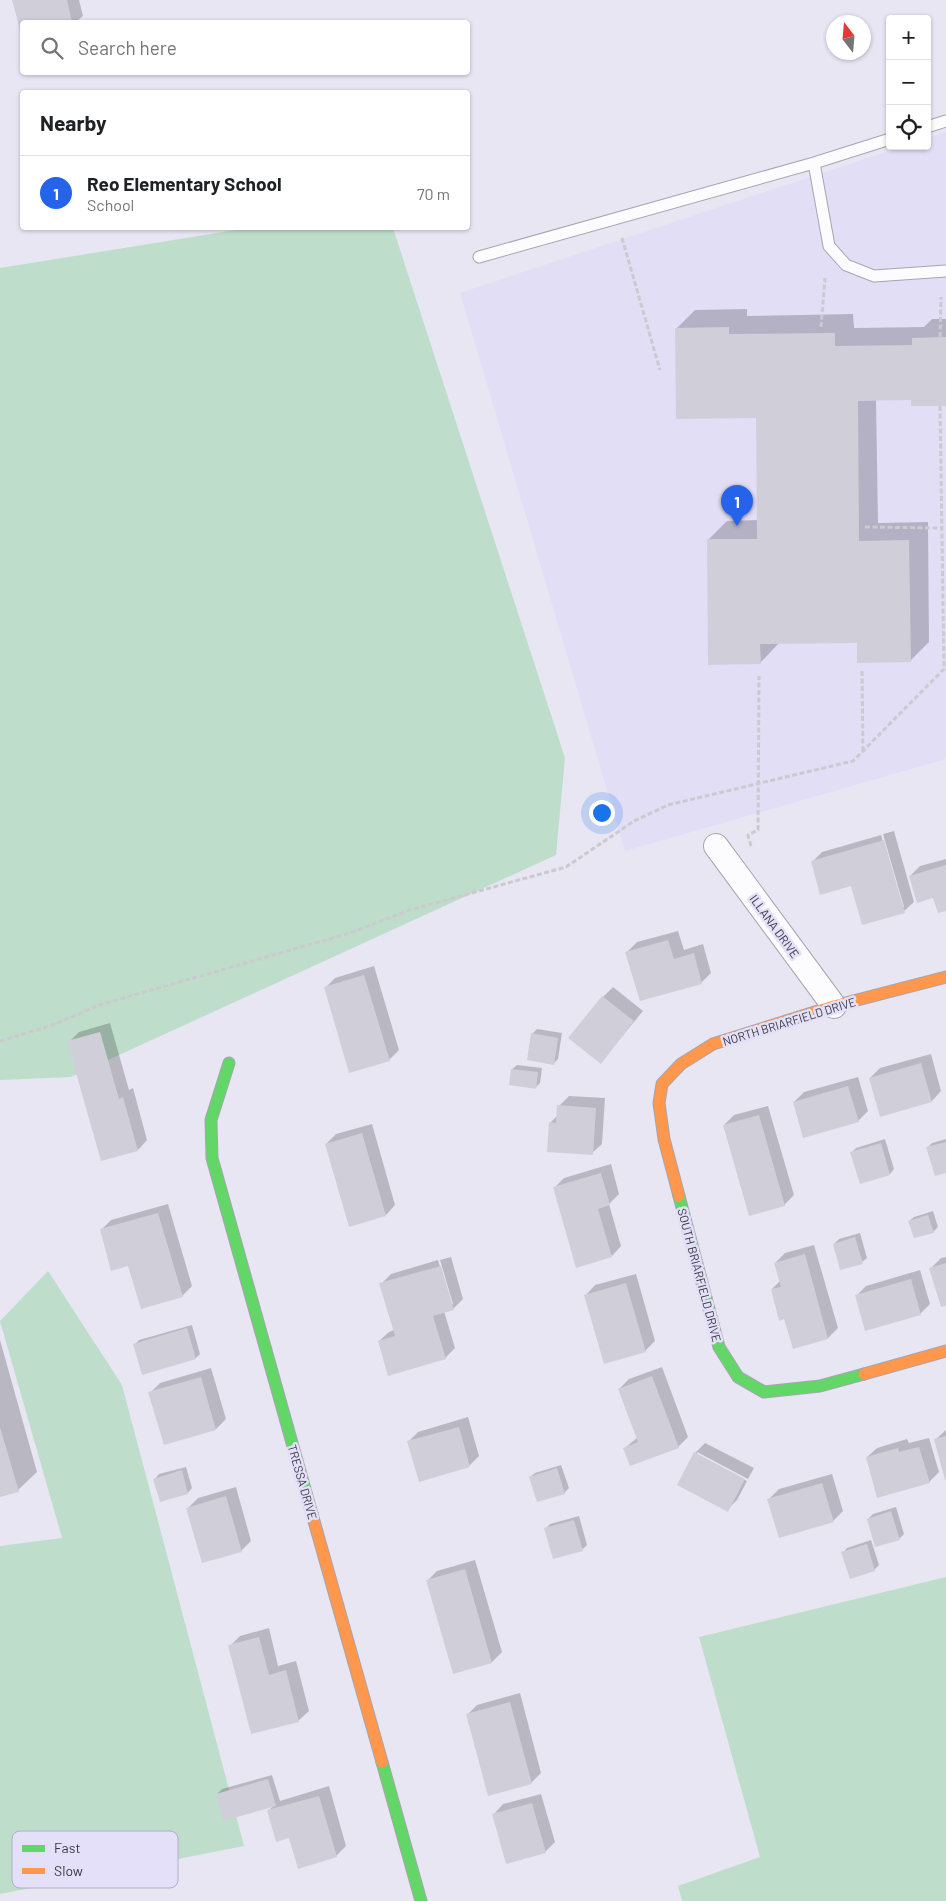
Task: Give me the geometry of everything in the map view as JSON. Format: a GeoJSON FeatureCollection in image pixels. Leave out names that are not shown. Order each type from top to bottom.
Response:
{"type":"FeatureCollection","features":[{"type":"Feature","properties":{"kind":"street","name":"ILLANA DRIVE"},"geometry":{"type":"LineString","coordinates":[[716,846],[834,1006]]}},
{"type":"Feature","properties":{"kind":"street","name":"NORTH BRIARFIELD DRIVE"},"geometry":{"type":"LineString","coordinates":[[659,1102],[662,1084],[681,1064],[713,1044],[834,1006],[946,977]]}},
{"type":"Feature","properties":{"kind":"street","name":"TRESSA DRIVE"},"geometry":{"type":"LineString","coordinates":[[230,1063],[211,1120],[212,1158],[421,1901]]}},
{"type":"Feature","properties":{"kind":"street","name":"SOUTH BRIARFIELD DRIVE"},"geometry":{"type":"LineString","coordinates":[[659,1102],[664,1139],[719,1347],[738,1377],[764,1392],[820,1386],[946,1351]]}},
{"type":"Feature","properties":{"kind":"lane"},"geometry":{"type":"LineString","coordinates":[[931,126],[946,121]]}},
{"type":"Feature","properties":{"kind":"lane"},"geometry":{"type":"LineString","coordinates":[[479,257],[814,163],[886,140]]}},
{"type":"Feature","properties":{"kind":"lane"},"geometry":{"type":"LineString","coordinates":[[814,163],[829,246],[846,265],[874,276],[946,271]]}},
{"type":"Feature","properties":{"kind":"path"},"geometry":{"type":"LineString","coordinates":[[617,218],[660,370]]}},
{"type":"Feature","properties":{"kind":"path"},"geometry":{"type":"LineString","coordinates":[[821,327],[825,278]]}},
{"type":"Feature","properties":{"kind":"path"},"geometry":{"type":"LineString","coordinates":[[940,338],[941,297]]}},
{"type":"Feature","properties":{"kind":"path"},"geometry":{"type":"LineString","coordinates":[[0,1041],[50,1026],[99,1005],[350,933],[410,910],[566,867],[634,821],[668,804],[853,761],[944,669],[940,406]]}},
{"type":"Feature","properties":{"kind":"path"},"geometry":{"type":"LineString","coordinates":[[865,527],[942,528]]}},
{"type":"Feature","properties":{"kind":"path"},"geometry":{"type":"LineString","coordinates":[[862,671],[863,752]]}},
{"type":"Feature","properties":{"kind":"path"},"geometry":{"type":"LineString","coordinates":[[751,849],[748,835],[758,830],[759,676]]}},
{"type":"Feature","properties":{"kind":"shaded area"},"geometry":{"type":"Polygon","coordinates":[[[946,132],[946,759],[625,851],[460,293],[892,150],[931,150],[931,137],[946,132]]]}},
{"type":"Feature","properties":{"kind":"green space"},"geometry":{"type":"Polygon","coordinates":[[[236,230],[394,230],[565,758],[556,855],[71,1077],[0,1080],[0,268],[236,230]]]}},
{"type":"Feature","properties":{"kind":"green space"},"geometry":{"type":"Polygon","coordinates":[[[48,1271],[122,1385],[244,1846],[178,1859],[178,1831],[12,1831],[12,1888],[30,1888],[0,1894],[0,1546],[62,1538],[0,1321],[48,1271]]]}},
{"type":"Feature","properties":{"kind":"green space"},"geometry":{"type":"Polygon","coordinates":[[[946,1577],[946,1901],[682,1901],[678,1886],[760,1857],[699,1637],[946,1577]]]}},
{"type":"Feature","properties":{"kind":"building"},"geometry":{"type":"Polygon","coordinates":[[[12,0],[67,0],[72,20],[20,20],[20,30],[12,0]]]}},
{"type":"Feature","properties":{"kind":"building"},"geometry":{"type":"Polygon","coordinates":[[[729,327],[729,334],[835,333],[835,346],[912,345],[912,338],[946,337],[946,406],[911,406],[911,400],[858,401],[859,541],[909,540],[911,662],[857,663],[857,643],[760,644],[761,664],[708,665],[707,539],[757,539],[756,418],[676,419],[675,328],[729,327]]]}},
{"type":"Feature","properties":{"kind":"building"},"geometry":{"type":"Polygon","coordinates":[[[884,840],[905,913],[862,925],[851,886],[820,895],[811,861],[884,840]]]}},
{"type":"Feature","properties":{"kind":"building"},"geometry":{"type":"Polygon","coordinates":[[[946,865],[946,911],[938,913],[933,898],[917,903],[909,876],[946,865]]]}},
{"type":"Feature","properties":{"kind":"building"},"geometry":{"type":"Polygon","coordinates":[[[668,940],[674,959],[694,953],[702,984],[640,1001],[625,952],[668,940]]]}},
{"type":"Feature","properties":{"kind":"building"},"geometry":{"type":"Polygon","coordinates":[[[364,975],[390,1061],[349,1073],[324,987],[364,975]]]}},
{"type":"Feature","properties":{"kind":"building"},"geometry":{"type":"Polygon","coordinates":[[[602,996],[634,1021],[601,1064],[568,1038],[602,996]]]}},
{"type":"Feature","properties":{"kind":"building"},"geometry":{"type":"Polygon","coordinates":[[[100,1032],[119,1099],[123,1097],[138,1151],[101,1161],[67,1041],[100,1032]]]}},
{"type":"Feature","properties":{"kind":"building"},"geometry":{"type":"Polygon","coordinates":[[[531,1033],[558,1038],[554,1065],[527,1060],[531,1033]]]}},
{"type":"Feature","properties":{"kind":"building"},"geometry":{"type":"Polygon","coordinates":[[[921,1063],[932,1102],[880,1117],[869,1078],[921,1063]]]}},
{"type":"Feature","properties":{"kind":"building"},"geometry":{"type":"Polygon","coordinates":[[[511,1069],[538,1072],[536,1089],[509,1085],[511,1069]]]}},
{"type":"Feature","properties":{"kind":"building"},"geometry":{"type":"Polygon","coordinates":[[[848,1086],[859,1122],[803,1138],[793,1102],[848,1086]]]}},
{"type":"Feature","properties":{"kind":"building"},"geometry":{"type":"Polygon","coordinates":[[[557,1105],[596,1108],[593,1155],[547,1152],[549,1122],[556,1123],[557,1105]]]}},
{"type":"Feature","properties":{"kind":"building"},"geometry":{"type":"Polygon","coordinates":[[[759,1115],[785,1206],[749,1216],[723,1125],[759,1115]]]}},
{"type":"Feature","properties":{"kind":"building"},"geometry":{"type":"Polygon","coordinates":[[[362,1133],[386,1216],[349,1227],[325,1144],[362,1133]]]}},
{"type":"Feature","properties":{"kind":"building"},"geometry":{"type":"Polygon","coordinates":[[[946,1142],[946,1173],[935,1176],[926,1147],[946,1142]]]}},
{"type":"Feature","properties":{"kind":"building"},"geometry":{"type":"Polygon","coordinates":[[[881,1143],[890,1175],[860,1184],[850,1152],[881,1143]]]}},
{"type":"Feature","properties":{"kind":"building"},"geometry":{"type":"Polygon","coordinates":[[[601,1173],[610,1205],[598,1209],[612,1257],[576,1268],[553,1187],[601,1173]]]}},
{"type":"Feature","properties":{"kind":"building"},"geometry":{"type":"Polygon","coordinates":[[[158,1213],[183,1297],[141,1309],[128,1266],[111,1271],[100,1229],[158,1213]]]}},
{"type":"Feature","properties":{"kind":"building"},"geometry":{"type":"Polygon","coordinates":[[[928,1215],[934,1233],[914,1238],[908,1221],[928,1215]]]}},
{"type":"Feature","properties":{"kind":"building"},"geometry":{"type":"Polygon","coordinates":[[[855,1237],[863,1264],[840,1270],[833,1244],[855,1237]]]}},
{"type":"Feature","properties":{"kind":"building"},"geometry":{"type":"Polygon","coordinates":[[[805,1254],[828,1339],[793,1349],[784,1319],[779,1321],[771,1289],[781,1287],[774,1263],[805,1254]]]}},
{"type":"Feature","properties":{"kind":"building"},"geometry":{"type":"Polygon","coordinates":[[[946,1263],[946,1306],[941,1307],[929,1268],[946,1263]]]}},
{"type":"Feature","properties":{"kind":"building"},"geometry":{"type":"Polygon","coordinates":[[[441,1266],[454,1310],[433,1316],[446,1359],[388,1376],[378,1341],[395,1336],[379,1283],[441,1266]]]}},
{"type":"Feature","properties":{"kind":"building"},"geometry":{"type":"Polygon","coordinates":[[[911,1279],[921,1315],[865,1331],[855,1295],[911,1279]]]}},
{"type":"Feature","properties":{"kind":"building"},"geometry":{"type":"Polygon","coordinates":[[[626,1283],[646,1352],[604,1364],[584,1295],[626,1283]]]}},
{"type":"Feature","properties":{"kind":"building"},"geometry":{"type":"Polygon","coordinates":[[[187,1328],[196,1359],[142,1375],[133,1344],[187,1328]]]}},
{"type":"Feature","properties":{"kind":"building"},"geometry":{"type":"Polygon","coordinates":[[[652,1376],[679,1448],[630,1466],[623,1448],[638,1442],[618,1389],[652,1376]]]}},
{"type":"Feature","properties":{"kind":"building"},"geometry":{"type":"Polygon","coordinates":[[[201,1377],[216,1430],[164,1445],[148,1392],[201,1377]]]}},
{"type":"Feature","properties":{"kind":"building"},"geometry":{"type":"Polygon","coordinates":[[[0,1427],[19,1492],[0,1497],[0,1427]]]}},
{"type":"Feature","properties":{"kind":"building"},"geometry":{"type":"Polygon","coordinates":[[[459,1427],[470,1467],[419,1482],[407,1441],[459,1427]]]}},
{"type":"Feature","properties":{"kind":"building"},"geometry":{"type":"Polygon","coordinates":[[[946,1436],[946,1480],[945,1480],[934,1439],[946,1436]]]}},
{"type":"Feature","properties":{"kind":"building"},"geometry":{"type":"Polygon","coordinates":[[[919,1447],[930,1483],[877,1498],[866,1457],[898,1448],[899,1452],[919,1447]]]}},
{"type":"Feature","properties":{"kind":"building"},"geometry":{"type":"Polygon","coordinates":[[[694,1452],[745,1479],[728,1512],[677,1485],[694,1452]]]}},
{"type":"Feature","properties":{"kind":"building"},"geometry":{"type":"Polygon","coordinates":[[[557,1468],[565,1494],[537,1502],[529,1477],[557,1468]]]}},
{"type":"Feature","properties":{"kind":"building"},"geometry":{"type":"Polygon","coordinates":[[[182,1470],[188,1494],[160,1502],[153,1479],[182,1470]]]}},
{"type":"Feature","properties":{"kind":"building"},"geometry":{"type":"Polygon","coordinates":[[[822,1483],[834,1522],[779,1538],[767,1499],[822,1483]]]}},
{"type":"Feature","properties":{"kind":"building"},"geometry":{"type":"Polygon","coordinates":[[[226,1496],[242,1552],[202,1563],[186,1508],[226,1496]]]}},
{"type":"Feature","properties":{"kind":"building"},"geometry":{"type":"Polygon","coordinates":[[[891,1511],[900,1540],[875,1547],[867,1519],[891,1511]]]}},
{"type":"Feature","properties":{"kind":"building"},"geometry":{"type":"Polygon","coordinates":[[[574,1520],[583,1551],[553,1559],[544,1528],[574,1520]]]}},
{"type":"Feature","properties":{"kind":"building"},"geometry":{"type":"Polygon","coordinates":[[[867,1544],[875,1571],[850,1579],[841,1552],[867,1544]]]}},
{"type":"Feature","properties":{"kind":"building"},"geometry":{"type":"Polygon","coordinates":[[[465,1569],[492,1663],[453,1674],[426,1580],[465,1569]]]}},
{"type":"Feature","properties":{"kind":"building"},"geometry":{"type":"Polygon","coordinates":[[[259,1637],[269,1675],[286,1670],[299,1722],[251,1734],[228,1645],[259,1637]]]}},
{"type":"Feature","properties":{"kind":"building"},"geometry":{"type":"Polygon","coordinates":[[[510,1702],[532,1784],[488,1796],[466,1714],[510,1702]]]}},
{"type":"Feature","properties":{"kind":"building"},"geometry":{"type":"Polygon","coordinates":[[[268,1779],[276,1806],[223,1821],[216,1794],[268,1779]]]}},
{"type":"Feature","properties":{"kind":"building"},"geometry":{"type":"Polygon","coordinates":[[[319,1796],[337,1857],[298,1869],[289,1838],[276,1842],[267,1810],[319,1796]]]}},
{"type":"Feature","properties":{"kind":"building"},"geometry":{"type":"Polygon","coordinates":[[[532,1803],[546,1853],[506,1864],[492,1814],[532,1803]]]}},
{"type":"Feature","properties":{"kind":"traffic: fast"},"geometry":{"type":"LineString","coordinates":[[229,1063],[211,1120],[212,1158],[312,1514]]}},
{"type":"Feature","properties":{"kind":"traffic: fast"},"geometry":{"type":"LineString","coordinates":[[679,1196],[719,1347],[738,1377],[764,1392],[820,1386],[864,1374]]}},
{"type":"Feature","properties":{"kind":"traffic: fast"},"geometry":{"type":"LineString","coordinates":[[382,1762],[421,1901]]}},
{"type":"Feature","properties":{"kind":"traffic: slow"},"geometry":{"type":"LineString","coordinates":[[679,1196],[664,1139],[659,1103],[662,1084],[681,1064],[713,1044],[834,1006],[946,977]]}},
{"type":"Feature","properties":{"kind":"traffic: slow"},"geometry":{"type":"LineString","coordinates":[[864,1374],[946,1351]]}},
{"type":"Feature","properties":{"kind":"traffic: slow"},"geometry":{"type":"LineString","coordinates":[[312,1514],[382,1762]]}},
{"type":"Feature","properties":{"kind":"place","name":"Reo Elementary School"},"geometry":{"type":"Point","coordinates":[737,526]}}]}
